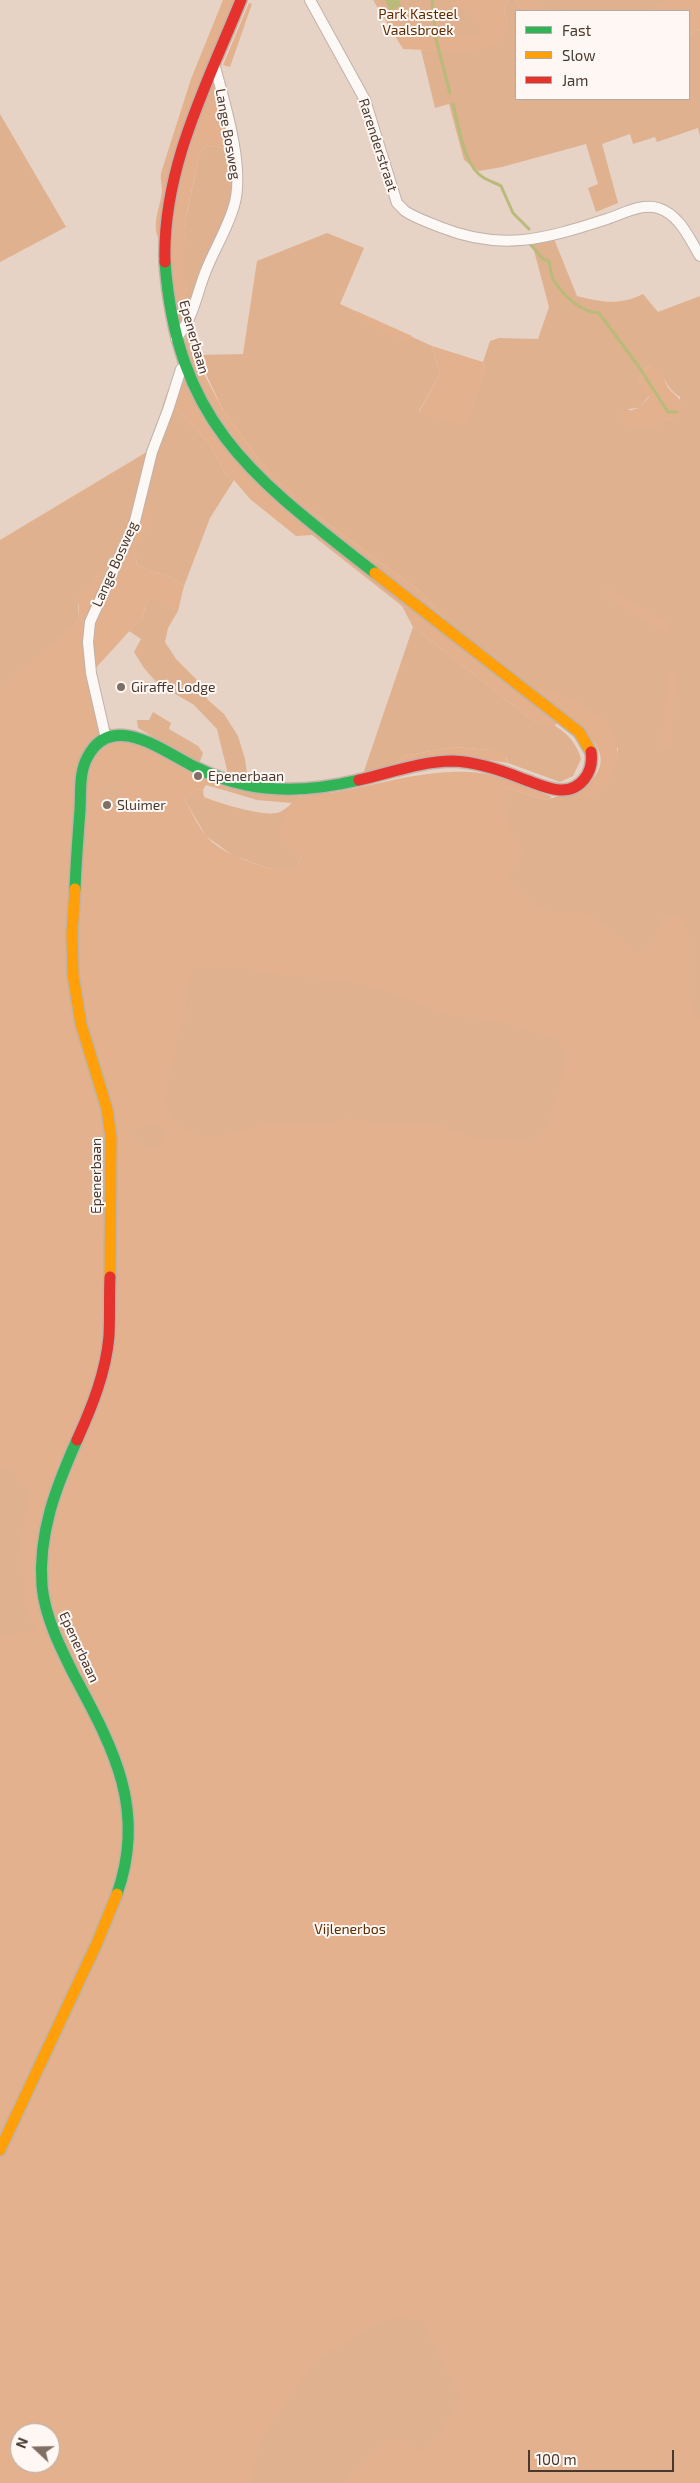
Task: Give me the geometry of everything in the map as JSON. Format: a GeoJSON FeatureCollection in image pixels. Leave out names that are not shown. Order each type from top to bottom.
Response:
{"type":"FeatureCollection","features":[{"type":"Feature","properties":{"kind":"street","name":"Epenerbaan"},"geometry":{"type":"LineString","coordinates":[[0,2150],[118,1894],[129,1841],[129,1818],[121,1774],[103,1730],[54,1634],[47,1615],[41,1579],[42,1537],[47,1513],[97,1392],[108,1349],[111,1132],[105,1102],[80,1024],[72,949],[82,774],[87,756],[106,739],[121,734],[139,736],[193,766],[224,779],[246,785],[283,790],[324,788],[419,766],[450,762],[490,768],[546,787],[565,789],[580,784],[591,768],[592,753],[579,732],[293,510],[254,475],[233,450],[192,386],[176,338],[165,276],[164,243],[168,208],[181,153],[242,0]]}},
{"type":"Feature","properties":{"kind":"street","name":"Rarenderstraat"},"geometry":{"type":"LineString","coordinates":[[310,0],[364,100],[397,203],[405,211],[467,237],[501,242],[554,234],[637,209],[651,207],[674,216],[700,256]]}},
{"type":"Feature","properties":{"kind":"street","name":"Lange Bosweg"},"geometry":{"type":"LineString","coordinates":[[176,338],[190,318],[206,269],[228,223],[237,194],[238,177],[234,151],[225,102],[215,67]]}},
{"type":"Feature","properties":{"kind":"street","name":"Lange Bosweg"},"geometry":{"type":"LineString","coordinates":[[106,739],[91,673],[88,642],[90,622],[134,525],[152,452],[168,410],[178,375],[181,369],[185,367]]}},
{"type":"Feature","properties":{"kind":"green space"},"geometry":{"type":"Polygon","coordinates":[[[223,0],[245,0],[215,75],[230,145],[221,148],[208,145],[200,153],[186,216],[183,271],[187,303],[182,310],[175,312],[156,229],[162,190],[161,173],[191,79],[223,0]]]}},
{"type":"Feature","properties":{"kind":"green space","name":"Park Kasteel Vaalsbroek"},"geometry":{"type":"Polygon","coordinates":[[[373,0],[502,0],[499,30],[468,41],[406,44],[380,3],[373,0]]]}},
{"type":"Feature","properties":{"kind":"green space"},"geometry":{"type":"Polygon","coordinates":[[[373,0],[380,3],[403,34],[434,38],[455,38],[475,35],[485,31],[456,0],[509,0],[504,7],[507,24],[504,40],[480,49],[467,51],[403,49],[373,0]]]}},
{"type":"Feature","properties":{"kind":"green space"},"geometry":{"type":"Polygon","coordinates":[[[509,0],[516,0],[521,10],[515,10],[515,100],[690,100],[690,34],[700,29],[700,136],[698,128],[657,142],[655,137],[633,144],[630,134],[602,144],[618,203],[596,212],[588,188],[598,184],[586,144],[502,167],[479,171],[464,160],[449,104],[435,108],[421,50],[462,51],[507,24],[504,7],[509,0]]]}},
{"type":"Feature","properties":{"kind":"green space"},"geometry":{"type":"Polygon","coordinates":[[[516,0],[528,0],[544,8],[563,10],[521,10],[516,0]]]}},
{"type":"Feature","properties":{"kind":"green space"},"geometry":{"type":"Polygon","coordinates":[[[520,0],[700,0],[690,10],[528,10],[520,0]]]}},
{"type":"Feature","properties":{"kind":"green space"},"geometry":{"type":"Polygon","coordinates":[[[668,0],[700,0],[700,29],[690,34],[690,10],[649,10],[668,0]]]}},
{"type":"Feature","properties":{"kind":"green space"},"geometry":{"type":"Polygon","coordinates":[[[249,3],[252,4],[230,67],[223,65],[249,3]]]}},
{"type":"Feature","properties":{"kind":"green space"},"geometry":{"type":"Polygon","coordinates":[[[0,114],[66,227],[0,262],[0,114]]]}},
{"type":"Feature","properties":{"kind":"green space"},"geometry":{"type":"Polygon","coordinates":[[[208,145],[221,148],[230,145],[234,163],[232,203],[185,321],[179,324],[175,312],[187,291],[182,271],[186,217],[200,153],[208,145]]]}},
{"type":"Feature","properties":{"kind":"green space","name":"Vijlenerbos"},"geometry":{"type":"Polygon","coordinates":[[[327,233],[364,248],[340,304],[432,346],[440,374],[419,411],[465,425],[485,369],[483,362],[490,341],[499,338],[538,339],[549,307],[532,243],[554,239],[577,296],[610,302],[635,298],[643,294],[658,312],[700,296],[700,2338],[560,2483],[0,2483],[0,540],[150,450],[165,398],[209,443],[225,474],[234,480],[210,518],[184,586],[173,579],[137,564],[134,546],[140,534],[129,530],[109,570],[92,579],[78,605],[78,621],[48,649],[92,767],[205,842],[232,855],[206,836],[185,800],[197,789],[203,790],[204,797],[220,803],[264,813],[281,811],[292,803],[257,800],[227,791],[226,785],[300,796],[294,803],[507,788],[546,800],[579,792],[584,794],[605,781],[615,766],[618,748],[535,695],[448,623],[421,592],[319,517],[260,461],[223,410],[197,355],[243,354],[257,261],[327,233]],[[648,365],[639,379],[649,396],[639,408],[628,409],[650,427],[677,417],[680,397],[674,393],[663,376],[648,365]],[[301,855],[297,867],[290,870],[266,867],[234,856],[280,873],[331,871],[301,855]]]}},
{"type":"Feature","properties":{"kind":"green space"},"geometry":{"type":"Polygon","coordinates":[[[356,311],[412,336],[407,342],[353,316],[356,311]]]}},
{"type":"Feature","properties":{"kind":"green space"},"geometry":{"type":"Polygon","coordinates":[[[192,319],[193,345],[200,366],[223,410],[260,461],[319,517],[421,592],[448,623],[535,695],[539,687],[565,696],[592,710],[612,730],[617,742],[615,767],[607,781],[589,800],[579,792],[592,780],[599,769],[601,759],[598,749],[592,740],[561,714],[555,726],[531,719],[413,627],[402,606],[312,535],[296,536],[250,499],[234,480],[225,474],[209,443],[165,398],[186,349],[185,334],[192,319]]]}},
{"type":"Feature","properties":{"kind":"green space"},"geometry":{"type":"Polygon","coordinates":[[[432,346],[483,362],[485,369],[465,426],[419,412],[440,374],[432,346]]]}},
{"type":"Feature","properties":{"kind":"green space"},"geometry":{"type":"Polygon","coordinates":[[[648,365],[662,372],[668,387],[683,407],[678,417],[650,427],[636,427],[624,424],[621,419],[621,413],[639,408],[649,397],[639,379],[648,365]]]}},
{"type":"Feature","properties":{"kind":"green space","name":"Vijlenerbos"},"geometry":{"type":"Polygon","coordinates":[[[137,498],[147,504],[152,521],[149,529],[140,536],[136,544],[137,564],[173,579],[184,586],[178,611],[156,597],[146,602],[143,616],[94,670],[104,721],[120,739],[134,740],[195,775],[226,785],[227,791],[206,785],[203,790],[197,789],[185,800],[208,838],[225,851],[250,863],[288,870],[297,867],[301,855],[280,839],[281,827],[284,815],[290,805],[300,796],[347,790],[417,775],[452,772],[480,773],[511,781],[552,797],[546,800],[507,788],[504,791],[510,831],[519,840],[523,852],[517,865],[507,877],[531,902],[553,912],[588,914],[602,922],[639,954],[654,945],[656,930],[664,916],[680,915],[688,931],[690,948],[689,999],[696,1017],[700,1018],[700,2483],[343,2483],[387,2439],[403,2440],[420,2451],[427,2448],[434,2442],[444,2427],[459,2394],[422,2321],[399,2317],[376,2324],[320,2357],[299,2382],[260,2441],[251,2483],[0,2483],[0,1637],[36,1630],[25,1605],[21,1538],[30,1491],[10,1468],[0,1469],[0,689],[78,621],[79,594],[92,579],[109,570],[125,542],[137,498]],[[109,782],[104,792],[103,803],[106,810],[114,811],[122,794],[116,783],[109,782]],[[195,967],[192,970],[188,985],[185,1020],[179,1031],[166,1105],[178,1126],[195,1134],[219,1137],[275,1122],[326,1123],[346,1118],[355,1121],[434,1124],[481,1140],[512,1138],[528,1143],[536,1142],[547,1128],[561,1084],[564,1057],[563,1046],[556,1038],[499,1021],[450,1015],[382,989],[351,981],[265,973],[242,967],[195,967]],[[162,1123],[130,1129],[129,1132],[144,1146],[155,1149],[163,1137],[162,1123]]]}},
{"type":"Feature","properties":{"kind":"green space"},"geometry":{"type":"Polygon","coordinates":[[[605,587],[668,623],[665,633],[602,594],[605,587]]]}},
{"type":"Feature","properties":{"kind":"green space"},"geometry":{"type":"Polygon","coordinates":[[[156,596],[178,611],[168,628],[165,642],[176,659],[197,680],[208,700],[224,714],[238,736],[245,759],[248,780],[228,774],[217,729],[194,705],[157,683],[144,668],[134,652],[141,639],[129,631],[143,616],[146,602],[156,596]]]}},
{"type":"Feature","properties":{"kind":"green space"},"geometry":{"type":"Polygon","coordinates":[[[413,627],[531,719],[555,726],[565,733],[577,748],[581,759],[573,776],[560,782],[508,763],[507,759],[491,750],[453,747],[404,756],[394,766],[363,774],[413,627]]]}},
{"type":"Feature","properties":{"kind":"green space"},"geometry":{"type":"Polygon","coordinates":[[[676,671],[671,747],[662,747],[668,673],[676,671]]]}},
{"type":"Feature","properties":{"kind":"green space"},"geometry":{"type":"Polygon","coordinates":[[[153,712],[171,723],[169,729],[198,746],[203,753],[199,764],[138,728],[137,720],[149,720],[153,712]]]}},
{"type":"Feature","properties":{"kind":"green space"},"geometry":{"type":"Polygon","coordinates":[[[453,747],[491,750],[504,754],[508,763],[475,758],[394,766],[404,756],[453,747]]]}},
{"type":"Feature","properties":{"kind":"shaded area"},"geometry":{"type":"Polygon","coordinates":[[[385,0],[399,0],[401,6],[390,11],[385,0]]]}},
{"type":"Feature","properties":{"kind":"waterway"},"geometry":{"type":"LineString","coordinates":[[432,0],[436,39],[450,93]]}},
{"type":"Feature","properties":{"kind":"waterway"},"geometry":{"type":"LineString","coordinates":[[453,104],[463,144],[471,164],[484,178],[501,186],[513,213],[529,229]]}},
{"type":"Feature","properties":{"kind":"waterway"},"geometry":{"type":"LineString","coordinates":[[531,245],[543,259],[549,261],[553,279],[563,292],[585,310],[599,313],[639,367],[668,412],[677,412]]}},
{"type":"Feature","properties":{"kind":"traffic: fast"},"geometry":{"type":"LineString","coordinates":[[165,262],[173,318],[186,366],[205,407],[230,443],[259,476],[293,508],[375,573]]}},
{"type":"Feature","properties":{"kind":"traffic: fast"},"geometry":{"type":"LineString","coordinates":[[75,889],[81,783],[84,764],[97,744],[109,737],[123,735],[138,738],[206,772],[246,785],[274,789],[303,789],[359,780]]}},
{"type":"Feature","properties":{"kind":"traffic: fast"},"geometry":{"type":"LineString","coordinates":[[77,1440],[62,1475],[50,1511],[43,1547],[41,1566],[42,1586],[46,1609],[54,1632],[113,1754],[121,1780],[127,1807],[128,1834],[125,1863],[117,1894]]}},
{"type":"Feature","properties":{"kind":"traffic: slow"},"geometry":{"type":"LineString","coordinates":[[375,573],[579,732],[591,752]]}},
{"type":"Feature","properties":{"kind":"traffic: slow"},"geometry":{"type":"LineString","coordinates":[[75,889],[72,933],[73,975],[81,1024],[107,1109],[111,1137],[110,1277]]}},
{"type":"Feature","properties":{"kind":"traffic: slow"},"geometry":{"type":"LineString","coordinates":[[0,2150],[97,1943],[117,1894]]}},
{"type":"Feature","properties":{"kind":"traffic: jam"},"geometry":{"type":"LineString","coordinates":[[165,262],[166,227],[179,160],[201,95],[241,0]]}},
{"type":"Feature","properties":{"kind":"traffic: jam"},"geometry":{"type":"LineString","coordinates":[[359,780],[417,765],[453,761],[489,767],[541,786],[560,790],[580,784],[588,773],[591,752]]}},
{"type":"Feature","properties":{"kind":"traffic: jam"},"geometry":{"type":"LineString","coordinates":[[77,1440],[93,1402],[105,1363],[109,1336],[110,1277]]}},
{"type":"Feature","properties":{"kind":"place","name":"Giraffe Lodge"},"geometry":{"type":"Point","coordinates":[121,687]}},
{"type":"Feature","properties":{"kind":"place","name":"Epenerbaan"},"geometry":{"type":"Point","coordinates":[198,776]}},
{"type":"Feature","properties":{"kind":"place","name":"Sluimer"},"geometry":{"type":"Point","coordinates":[107,805]}}]}
